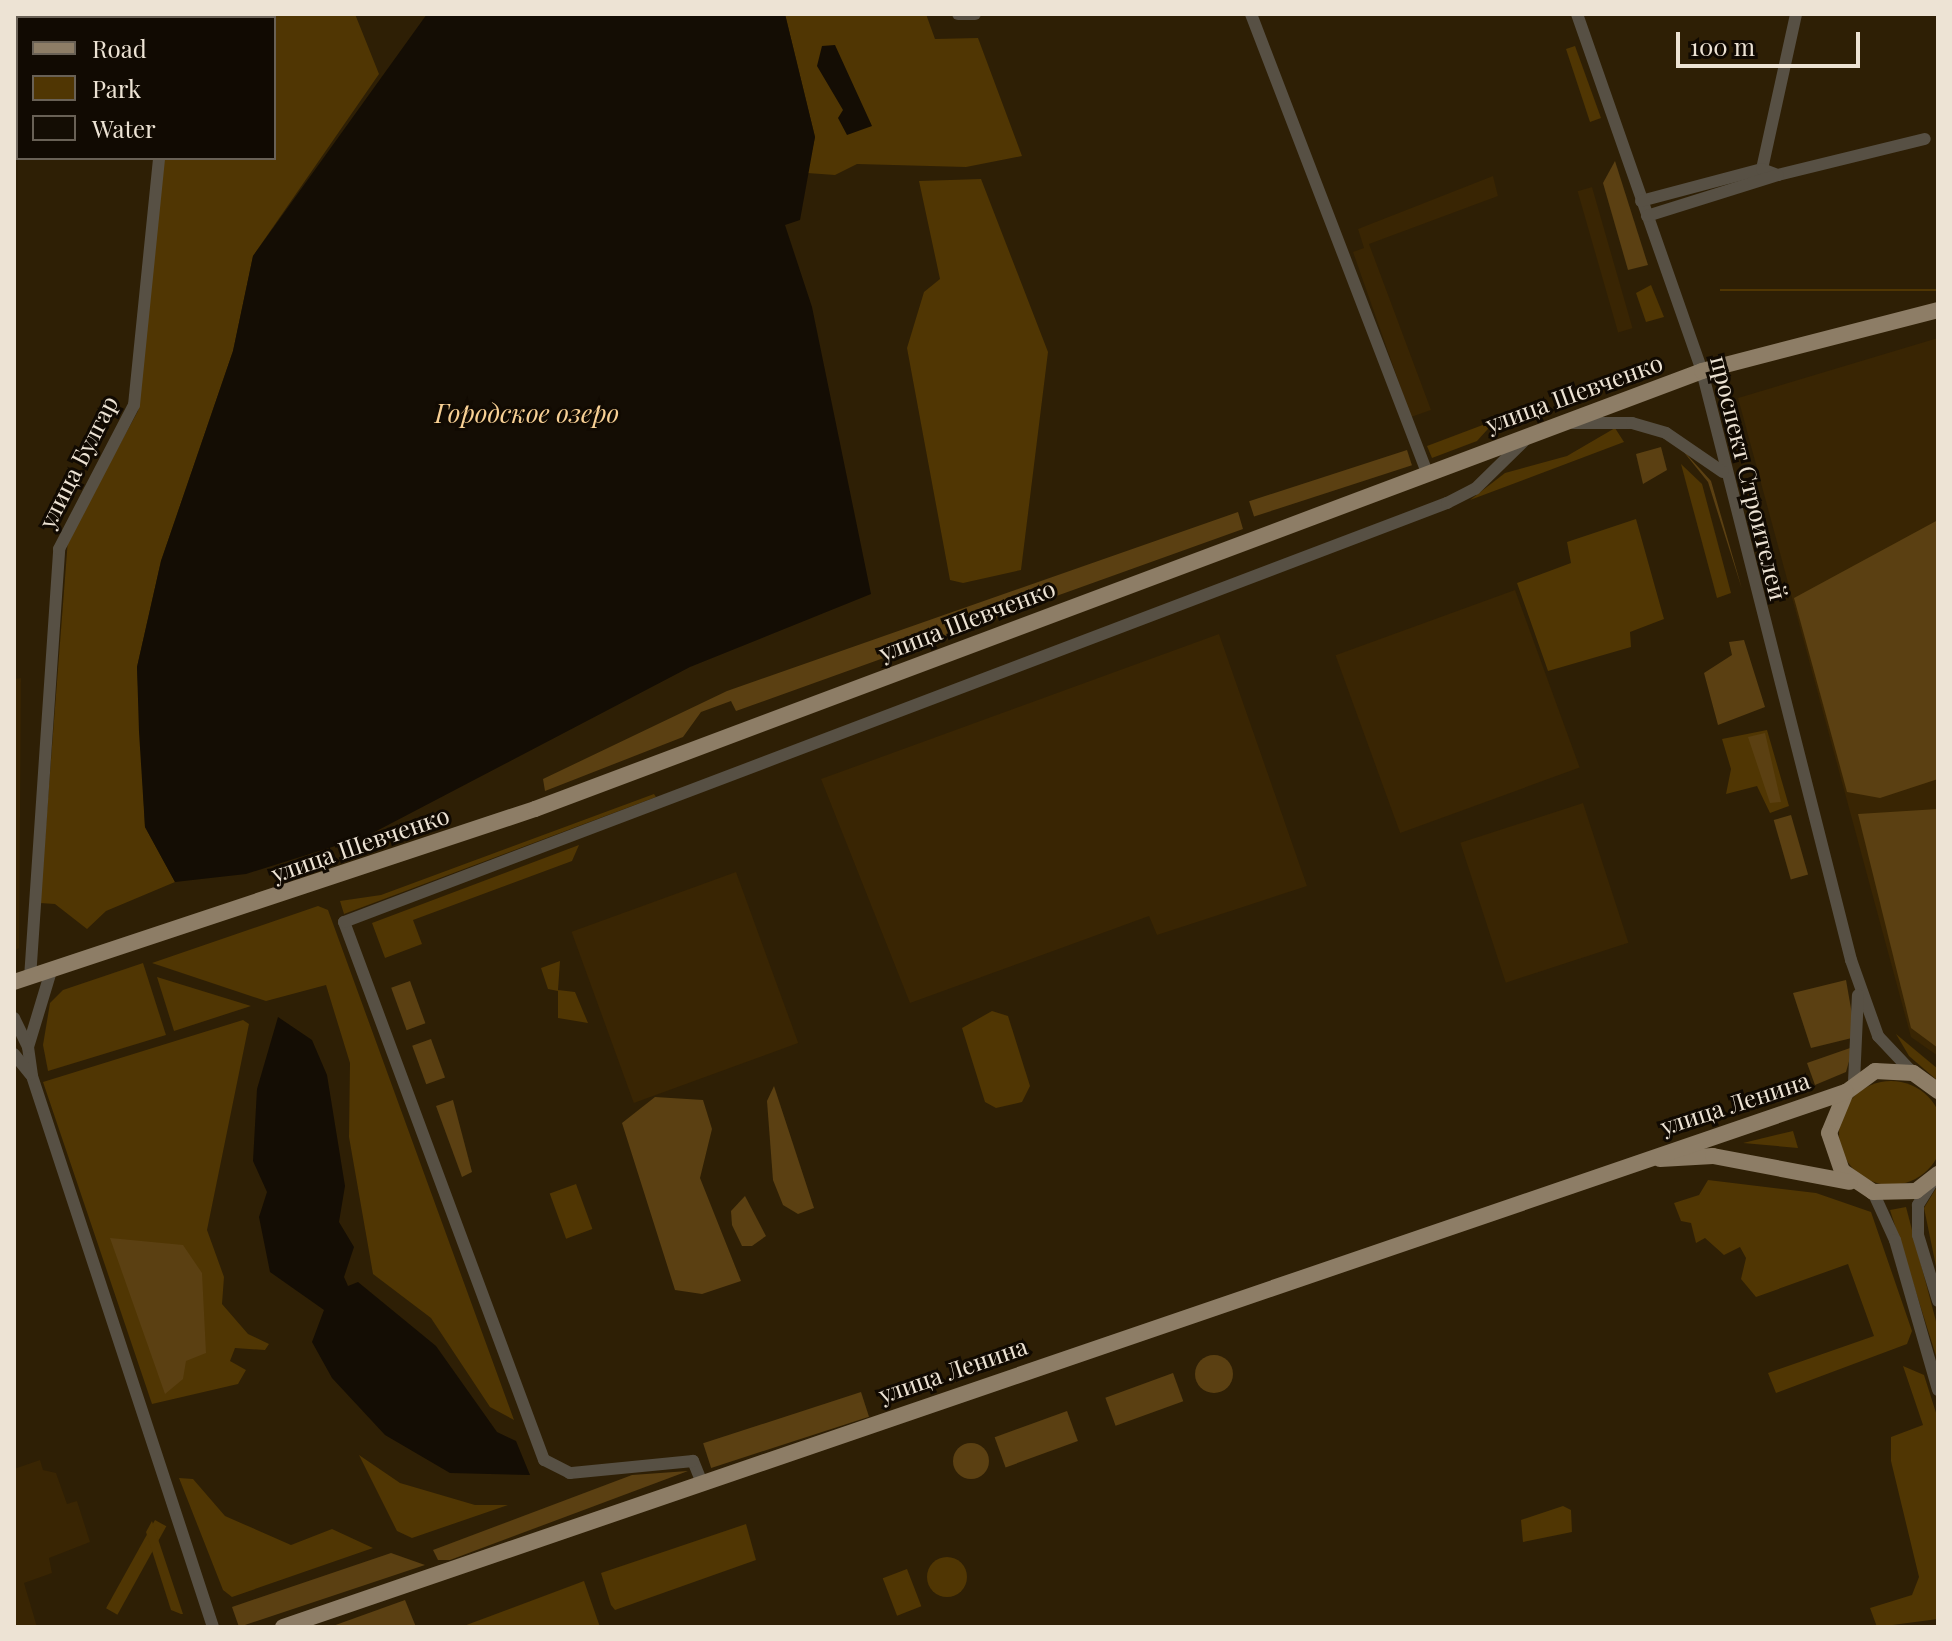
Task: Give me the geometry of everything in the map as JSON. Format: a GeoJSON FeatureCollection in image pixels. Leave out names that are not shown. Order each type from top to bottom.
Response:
{"type":"FeatureCollection","features":[{"type":"Feature","properties":{"kind":"main road","name":"улица Шевченко"},"geometry":{"type":"LineString","coordinates":[[22,980],[535,809],[1702,371],[1938,310]]}},
{"type":"Feature","properties":{"kind":"main road","name":"улица Ленина"},"geometry":{"type":"LineString","coordinates":[[283,1627],[1850,1087],[1875,1071],[1913,1073]]}},
{"type":"Feature","properties":{"kind":"main road"},"geometry":{"type":"LineString","coordinates":[[1913,1073],[1938,1091]]}},
{"type":"Feature","properties":{"kind":"main road"},"geometry":{"type":"LineString","coordinates":[[1850,1087],[1829,1133],[1832,1152],[1855,1184]]}},
{"type":"Feature","properties":{"kind":"main road","name":"улица Ленина"},"geometry":{"type":"LineString","coordinates":[[1639,1160],[1713,1156],[1804,1168],[1873,1192]]}},
{"type":"Feature","properties":{"kind":"main road"},"geometry":{"type":"LineString","coordinates":[[1873,1192],[1916,1191],[1937,1176]]}},
{"type":"Feature","properties":{"kind":"street"},"geometry":{"type":"LineString","coordinates":[[958,14],[975,14]]}},
{"type":"Feature","properties":{"kind":"street"},"geometry":{"type":"LineString","coordinates":[[1251,14],[1427,472]]}},
{"type":"Feature","properties":{"kind":"street","name":"проспект Строителей"},"geometry":{"type":"LineString","coordinates":[[1577,14],[1702,371],[1723,472],[1851,960],[1878,1036],[1913,1073]]}},
{"type":"Feature","properties":{"kind":"street"},"geometry":{"type":"LineString","coordinates":[[1762,169],[1796,14]]}},
{"type":"Feature","properties":{"kind":"street"},"geometry":{"type":"LineString","coordinates":[[1647,216],[1778,175],[1925,139]]}},
{"type":"Feature","properties":{"kind":"street","name":"улица Булгар"},"geometry":{"type":"LineString","coordinates":[[22,980],[59,549],[134,405],[159,160]]}},
{"type":"Feature","properties":{"kind":"street"},"geometry":{"type":"LineString","coordinates":[[1641,201],[1762,169],[1778,175]]}},
{"type":"Feature","properties":{"kind":"street"},"geometry":{"type":"LineString","coordinates":[[1560,423],[1632,423],[1661,431],[1723,472]]}},
{"type":"Feature","properties":{"kind":"street"},"geometry":{"type":"LineString","coordinates":[[702,1483],[693,1461],[570,1473],[544,1460],[344,922],[1447,503],[1475,489],[1530,434]]}},
{"type":"Feature","properties":{"kind":"street","name":"проспект Строителей"},"geometry":{"type":"LineString","coordinates":[[1850,1087],[1861,1038],[1851,960]]}},
{"type":"Feature","properties":{"kind":"street"},"geometry":{"type":"LineString","coordinates":[[28,1047],[51,971]]}},
{"type":"Feature","properties":{"kind":"street"},"geometry":{"type":"LineString","coordinates":[[14,1018],[28,1047],[32,1076],[213,1627]]}},
{"type":"Feature","properties":{"kind":"street"},"geometry":{"type":"LineString","coordinates":[[14,1054],[32,1076]]}},
{"type":"Feature","properties":{"kind":"street"},"geometry":{"type":"LineString","coordinates":[[1937,1176],[1918,1205],[1918,1235],[1938,1301]]}},
{"type":"Feature","properties":{"kind":"street"},"geometry":{"type":"LineString","coordinates":[[1873,1192],[1895,1240],[1938,1390]]}},
{"type":"Feature","properties":{"kind":"shaded area"},"geometry":{"type":"Polygon","coordinates":[[[14,14],[63,14],[16,16],[16,44],[14,14]]]}},
{"type":"Feature","properties":{"kind":"shaded area"},"geometry":{"type":"Polygon","coordinates":[[[1615,161],[1648,265],[1628,270],[1603,183],[1615,161]]]}},
{"type":"Feature","properties":{"kind":"shaded area"},"geometry":{"type":"Polygon","coordinates":[[[1493,176],[1498,196],[1369,244],[1431,410],[1411,417],[1353,252],[1364,248],[1358,229],[1493,176]]]}},
{"type":"Feature","properties":{"kind":"shaded area"},"geometry":{"type":"Polygon","coordinates":[[[1592,187],[1633,328],[1618,332],[1578,191],[1592,187]]]}},
{"type":"Feature","properties":{"kind":"shaded area"},"geometry":{"type":"Polygon","coordinates":[[[1938,338],[1938,1056],[1911,1037],[1738,398],[1938,338]]]}},
{"type":"Feature","properties":{"kind":"shaded area"},"geometry":{"type":"Polygon","coordinates":[[[1679,446],[1711,481],[1742,589],[1708,482],[1679,446]]]}},
{"type":"Feature","properties":{"kind":"shaded area"},"geometry":{"type":"Polygon","coordinates":[[[1661,447],[1667,470],[1643,484],[1636,454],[1661,447]]]}},
{"type":"Feature","properties":{"kind":"shaded area"},"geometry":{"type":"Polygon","coordinates":[[[1407,450],[1412,465],[1254,517],[1249,501],[1407,450]]]}},
{"type":"Feature","properties":{"kind":"shaded area"},"geometry":{"type":"Polygon","coordinates":[[[1238,512],[1243,529],[736,711],[731,701],[701,712],[683,737],[545,791],[543,779],[727,691],[1238,512]]]}},
{"type":"Feature","properties":{"kind":"shaded area"},"geometry":{"type":"Polygon","coordinates":[[[1938,520],[1938,779],[1880,798],[1847,792],[1794,598],[1938,520]]]}},
{"type":"Feature","properties":{"kind":"shaded area"},"geometry":{"type":"Polygon","coordinates":[[[1515,590],[1580,768],[1400,833],[1336,655],[1515,590]]]}},
{"type":"Feature","properties":{"kind":"shaded area"},"geometry":{"type":"Polygon","coordinates":[[[1219,634],[1307,886],[1157,935],[1149,916],[910,1003],[821,779],[1219,634]]]}},
{"type":"Feature","properties":{"kind":"shaded area"},"geometry":{"type":"Polygon","coordinates":[[[1744,640],[1765,707],[1718,725],[1704,673],[1732,655],[1729,642],[1744,640]]]}},
{"type":"Feature","properties":{"kind":"shaded area"},"geometry":{"type":"Polygon","coordinates":[[[21,678],[19,948],[14,951],[14,679],[21,678]]]}},
{"type":"Feature","properties":{"kind":"shaded area"},"geometry":{"type":"Polygon","coordinates":[[[1765,733],[1781,802],[1770,803],[1748,737],[1765,733]]]}},
{"type":"Feature","properties":{"kind":"shaded area"},"geometry":{"type":"Polygon","coordinates":[[[1583,803],[1628,943],[1506,983],[1460,843],[1583,803]]]}},
{"type":"Feature","properties":{"kind":"shaded area"},"geometry":{"type":"Polygon","coordinates":[[[1938,809],[1938,1048],[1911,1028],[1858,814],[1938,809]]]}},
{"type":"Feature","properties":{"kind":"shaded area"},"geometry":{"type":"Polygon","coordinates":[[[1791,815],[1808,875],[1791,880],[1774,820],[1791,815]]]}},
{"type":"Feature","properties":{"kind":"shaded area"},"geometry":{"type":"Polygon","coordinates":[[[736,872],[798,1043],[634,1103],[572,932],[736,872]]]}},
{"type":"Feature","properties":{"kind":"shaded area"},"geometry":{"type":"Polygon","coordinates":[[[1846,980],[1856,1037],[1811,1048],[1793,993],[1846,980]]]}},
{"type":"Feature","properties":{"kind":"shaded area"},"geometry":{"type":"Polygon","coordinates":[[[410,981],[425,1023],[407,1030],[391,988],[410,981]]]}},
{"type":"Feature","properties":{"kind":"shaded area"},"geometry":{"type":"Polygon","coordinates":[[[431,1039],[445,1078],[426,1084],[412,1046],[431,1039]]]}},
{"type":"Feature","properties":{"kind":"shaded area"},"geometry":{"type":"Polygon","coordinates":[[[1853,1047],[1846,1072],[1815,1085],[1807,1063],[1853,1047]]]}},
{"type":"Feature","properties":{"kind":"shaded area"},"geometry":{"type":"Polygon","coordinates":[[[774,1086],[814,1208],[798,1214],[783,1205],[773,1180],[767,1101],[774,1086]]]}},
{"type":"Feature","properties":{"kind":"shaded area"},"geometry":{"type":"Polygon","coordinates":[[[655,1097],[703,1100],[712,1129],[700,1178],[741,1281],[702,1294],[675,1290],[622,1123],[655,1097]]]}},
{"type":"Feature","properties":{"kind":"shaded area"},"geometry":{"type":"Polygon","coordinates":[[[453,1100],[472,1172],[462,1177],[436,1106],[453,1100]]]}},
{"type":"Feature","properties":{"kind":"shaded area"},"geometry":{"type":"Polygon","coordinates":[[[745,1196],[766,1236],[752,1246],[742,1246],[732,1225],[731,1211],[745,1196]]]}},
{"type":"Feature","properties":{"kind":"shaded area"},"geometry":{"type":"Polygon","coordinates":[[[110,1238],[183,1245],[202,1273],[206,1353],[186,1361],[183,1379],[165,1394],[110,1238]]]}},
{"type":"Feature","properties":{"kind":"shaded area"},"geometry":{"type":"Polygon","coordinates":[[[1214,1355],[1228,1360],[1233,1374],[1228,1388],[1214,1393],[1200,1388],[1195,1374],[1200,1360],[1214,1355]]]}},
{"type":"Feature","properties":{"kind":"shaded area"},"geometry":{"type":"Polygon","coordinates":[[[1173,1373],[1183,1401],[1116,1426],[1105,1398],[1173,1373]]]}},
{"type":"Feature","properties":{"kind":"shaded area"},"geometry":{"type":"Polygon","coordinates":[[[861,1392],[869,1417],[711,1468],[703,1443],[861,1392]]]}},
{"type":"Feature","properties":{"kind":"shaded area"},"geometry":{"type":"Polygon","coordinates":[[[1067,1411],[1078,1441],[1006,1467],[995,1437],[1067,1411]]]}},
{"type":"Feature","properties":{"kind":"shaded area"},"geometry":{"type":"Polygon","coordinates":[[[971,1443],[984,1448],[989,1461],[984,1474],[971,1479],[958,1474],[953,1461],[958,1448],[971,1443]]]}},
{"type":"Feature","properties":{"kind":"shaded area"},"geometry":{"type":"Polygon","coordinates":[[[40,1460],[43,1470],[56,1473],[67,1504],[77,1501],[90,1542],[49,1558],[52,1573],[24,1583],[37,1627],[14,1627],[14,1469],[40,1460]]]}},
{"type":"Feature","properties":{"kind":"shaded area"},"geometry":{"type":"Polygon","coordinates":[[[688,1471],[450,1560],[438,1560],[433,1550],[632,1475],[688,1471]]]}},
{"type":"Feature","properties":{"kind":"shaded area"},"geometry":{"type":"Polygon","coordinates":[[[391,1553],[425,1565],[239,1627],[232,1607],[391,1553]]]}},
{"type":"Feature","properties":{"kind":"shaded area"},"geometry":{"type":"Polygon","coordinates":[[[405,1600],[416,1627],[330,1627],[405,1600]]]}},
{"type":"Feature","properties":{"kind":"green space"},"geometry":{"type":"Polygon","coordinates":[[[193,14],[355,14],[379,74],[253,256],[233,351],[161,561],[137,667],[145,827],[175,882],[106,911],[87,929],[55,904],[40,903],[68,539],[138,411],[163,160],[276,160],[276,16],[193,14]]]}},
{"type":"Feature","properties":{"kind":"green space"},"geometry":{"type":"Polygon","coordinates":[[[785,14],[926,14],[935,39],[978,38],[1022,156],[966,167],[857,164],[835,175],[807,173],[815,137],[785,14]]]}},
{"type":"Feature","properties":{"kind":"green space"},"geometry":{"type":"Polygon","coordinates":[[[1575,46],[1601,118],[1590,122],[1566,49],[1575,46]]]}},
{"type":"Feature","properties":{"kind":"green space"},"geometry":{"type":"Polygon","coordinates":[[[981,179],[1048,352],[1021,570],[963,583],[950,580],[907,348],[924,292],[940,279],[919,181],[981,179]]]}},
{"type":"Feature","properties":{"kind":"green space"},"geometry":{"type":"Polygon","coordinates":[[[1651,285],[1664,317],[1646,322],[1636,293],[1651,285]]]}},
{"type":"Feature","properties":{"kind":"green space"},"geometry":{"type":"Polygon","coordinates":[[[1720,289],[1938,291],[1720,291],[1720,289]]]}},
{"type":"Feature","properties":{"kind":"green space"},"geometry":{"type":"Polygon","coordinates":[[[1496,420],[1477,441],[1432,458],[1427,446],[1496,420]]]}},
{"type":"Feature","properties":{"kind":"green space"},"geometry":{"type":"Polygon","coordinates":[[[1615,428],[1624,442],[1470,500],[1505,473],[1567,456],[1615,428]]]}},
{"type":"Feature","properties":{"kind":"green space"},"geometry":{"type":"Polygon","coordinates":[[[1681,464],[1702,484],[1731,593],[1717,598],[1681,464]]]}},
{"type":"Feature","properties":{"kind":"green space"},"geometry":{"type":"Polygon","coordinates":[[[1636,519],[1664,619],[1630,632],[1631,647],[1548,671],[1517,583],[1571,563],[1567,542],[1636,519]]]}},
{"type":"Feature","properties":{"kind":"green space"},"geometry":{"type":"Polygon","coordinates":[[[1767,730],[1789,806],[1770,813],[1757,786],[1726,794],[1731,769],[1722,739],[1767,730]]]}},
{"type":"Feature","properties":{"kind":"green space"},"geometry":{"type":"Polygon","coordinates":[[[654,794],[656,797],[344,914],[340,901],[381,895],[654,794]]]}},
{"type":"Feature","properties":{"kind":"green space"},"geometry":{"type":"Polygon","coordinates":[[[579,845],[572,861],[413,920],[422,944],[385,958],[372,923],[579,845]]]}},
{"type":"Feature","properties":{"kind":"green space"},"geometry":{"type":"Polygon","coordinates":[[[318,906],[328,910],[514,1420],[490,1407],[431,1318],[373,1274],[349,1137],[350,1063],[326,985],[266,1001],[152,963],[318,906]]]}},
{"type":"Feature","properties":{"kind":"green space"},"geometry":{"type":"Polygon","coordinates":[[[560,961],[558,990],[575,992],[588,1023],[558,1018],[558,991],[548,989],[541,968],[560,961]]]}},
{"type":"Feature","properties":{"kind":"green space"},"geometry":{"type":"Polygon","coordinates":[[[143,963],[166,1035],[48,1071],[43,1045],[50,1003],[63,990],[143,963]]]}},
{"type":"Feature","properties":{"kind":"green space"},"geometry":{"type":"Polygon","coordinates":[[[157,977],[251,1006],[174,1031],[157,977]]]}},
{"type":"Feature","properties":{"kind":"green space"},"geometry":{"type":"Polygon","coordinates":[[[992,1011],[1008,1016],[1030,1086],[1022,1102],[996,1108],[985,1102],[962,1028],[992,1011]]]}},
{"type":"Feature","properties":{"kind":"green space"},"geometry":{"type":"Polygon","coordinates":[[[243,1020],[249,1024],[207,1230],[224,1277],[222,1304],[248,1334],[269,1344],[265,1350],[235,1348],[230,1361],[246,1370],[238,1384],[152,1404],[43,1082],[243,1020]]]}},
{"type":"Feature","properties":{"kind":"green space"},"geometry":{"type":"Polygon","coordinates":[[[1896,1034],[1938,1069],[1938,1081],[1909,1056],[1896,1034]]]}},
{"type":"Feature","properties":{"kind":"green space"},"geometry":{"type":"Polygon","coordinates":[[[1891,1081],[1911,1085],[1928,1096],[1939,1113],[1943,1133],[1939,1153],[1928,1170],[1911,1181],[1891,1185],[1871,1181],[1854,1170],[1843,1153],[1839,1133],[1843,1113],[1854,1096],[1871,1085],[1891,1081]]]}},
{"type":"Feature","properties":{"kind":"green space"},"geometry":{"type":"Polygon","coordinates":[[[1793,1131],[1798,1148],[1743,1143],[1793,1131]]]}},
{"type":"Feature","properties":{"kind":"green space"},"geometry":{"type":"Polygon","coordinates":[[[1708,1180],[1816,1193],[1871,1212],[1912,1331],[1907,1344],[1776,1393],[1768,1373],[1874,1336],[1848,1264],[1756,1297],[1741,1279],[1746,1258],[1740,1247],[1724,1255],[1705,1238],[1696,1243],[1691,1223],[1681,1221],[1674,1203],[1699,1195],[1708,1180]]]}},
{"type":"Feature","properties":{"kind":"green space"},"geometry":{"type":"Polygon","coordinates":[[[576,1184],[592,1229],[566,1239],[550,1194],[576,1184]]]}},
{"type":"Feature","properties":{"kind":"green space"},"geometry":{"type":"Polygon","coordinates":[[[1938,1185],[1938,1276],[1924,1208],[1938,1185]]]}},
{"type":"Feature","properties":{"kind":"green space"},"geometry":{"type":"Polygon","coordinates":[[[1906,1207],[1938,1329],[1938,1362],[1890,1210],[1906,1207]]]}},
{"type":"Feature","properties":{"kind":"green space"},"geometry":{"type":"Polygon","coordinates":[[[1903,1366],[1924,1375],[1938,1419],[1938,1619],[1877,1627],[1870,1608],[1912,1595],[1919,1577],[1891,1461],[1891,1437],[1923,1425],[1903,1366]]]}},
{"type":"Feature","properties":{"kind":"green space"},"geometry":{"type":"Polygon","coordinates":[[[359,1455],[400,1483],[475,1505],[508,1505],[412,1538],[397,1531],[359,1455]]]}},
{"type":"Feature","properties":{"kind":"green space"},"geometry":{"type":"Polygon","coordinates":[[[179,1478],[193,1479],[225,1516],[291,1545],[332,1529],[373,1548],[232,1597],[223,1590],[179,1478]]]}},
{"type":"Feature","properties":{"kind":"green space"},"geometry":{"type":"Polygon","coordinates":[[[1563,1506],[1571,1510],[1572,1532],[1523,1542],[1521,1520],[1563,1506]]]}},
{"type":"Feature","properties":{"kind":"green space"},"geometry":{"type":"Polygon","coordinates":[[[155,1520],[166,1526],[117,1615],[106,1608],[155,1520]]]}},
{"type":"Feature","properties":{"kind":"green space"},"geometry":{"type":"Polygon","coordinates":[[[152,1521],[183,1614],[171,1610],[146,1532],[152,1521]]]}},
{"type":"Feature","properties":{"kind":"green space"},"geometry":{"type":"Polygon","coordinates":[[[746,1524],[756,1560],[615,1610],[611,1605],[601,1573],[746,1524]]]}},
{"type":"Feature","properties":{"kind":"green space"},"geometry":{"type":"Polygon","coordinates":[[[947,1557],[961,1563],[967,1577],[961,1591],[947,1597],[933,1591],[927,1577],[933,1563],[947,1557]]]}},
{"type":"Feature","properties":{"kind":"green space"},"geometry":{"type":"Polygon","coordinates":[[[907,1569],[921,1606],[897,1616],[883,1578],[907,1569]]]}},
{"type":"Feature","properties":{"kind":"green space"},"geometry":{"type":"Polygon","coordinates":[[[584,1581],[600,1627],[461,1627],[584,1581]]]}},
{"type":"Feature","properties":{"kind":"water","name":"Городское озеро"},"geometry":{"type":"Polygon","coordinates":[[[427,14],[785,14],[815,137],[800,220],[785,225],[812,307],[871,594],[690,667],[367,836],[246,874],[175,882],[145,827],[139,732],[137,667],[161,561],[233,351],[253,256],[427,14]]]}},
{"type":"Feature","properties":{"kind":"water"},"geometry":{"type":"Polygon","coordinates":[[[835,45],[872,126],[847,135],[838,118],[843,110],[817,66],[822,46],[835,45]]]}},
{"type":"Feature","properties":{"kind":"water"},"geometry":{"type":"Polygon","coordinates":[[[278,1017],[312,1040],[327,1075],[345,1186],[339,1222],[354,1247],[344,1277],[348,1286],[358,1282],[436,1346],[497,1432],[516,1441],[530,1475],[450,1473],[385,1435],[332,1378],[312,1342],[324,1310],[270,1272],[259,1217],[267,1192],[253,1161],[257,1089],[278,1017]]]}}]}
